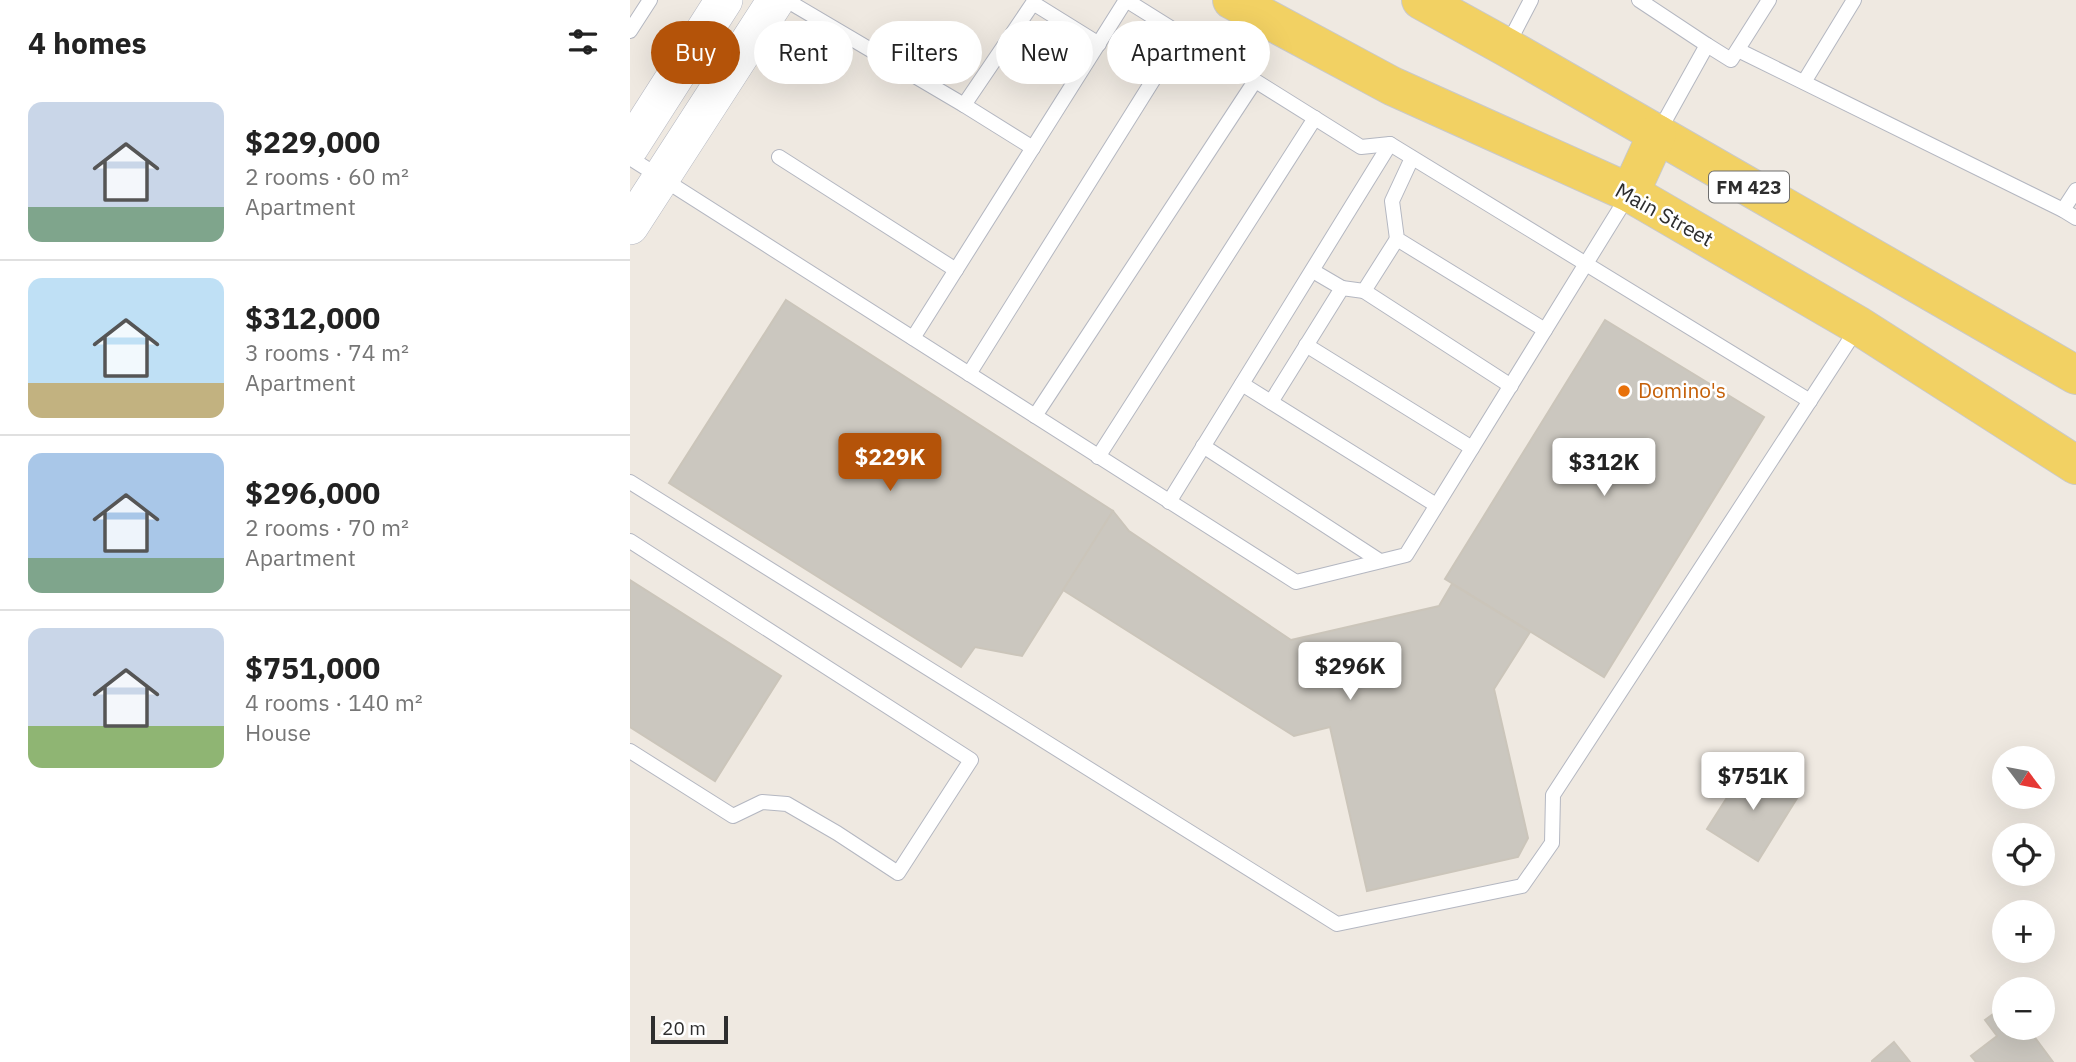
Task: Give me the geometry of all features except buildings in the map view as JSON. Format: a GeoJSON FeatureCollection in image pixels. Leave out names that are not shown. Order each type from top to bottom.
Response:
{"type":"FeatureCollection","features":[{"type":"Feature","properties":{"kind":"main road"},"geometry":{"type":"LineString","coordinates":[[630,226],[776,0]]}},
{"type":"Feature","properties":{"kind":"main road","name":"Main Street"},"geometry":{"type":"LineString","coordinates":[[1231,0],[1392,86],[1630,193],[1859,326],[2076,465]]}},
{"type":"Feature","properties":{"kind":"main road","name":"FM 423"},"geometry":{"type":"LineString","coordinates":[[1421,0],[2076,375]]}},
{"type":"Feature","properties":{"kind":"main road"},"geometry":{"type":"LineString","coordinates":[[630,147],[716,6]]}},
{"type":"Feature","properties":{"kind":"main road"},"geometry":{"type":"LineString","coordinates":[[1630,193],[1657,134]]}},
{"type":"Feature","properties":{"kind":"lane"},"geometry":{"type":"LineString","coordinates":[[630,31],[650,0]]}},
{"type":"Feature","properties":{"kind":"lane"},"geometry":{"type":"LineString","coordinates":[[786,0],[1033,148]]}},
{"type":"Feature","properties":{"kind":"lane"},"geometry":{"type":"LineString","coordinates":[[913,338],[1126,0],[1161,21]]}},
{"type":"Feature","properties":{"kind":"lane"},"geometry":{"type":"LineString","coordinates":[[1506,47],[1531,0]]}},
{"type":"Feature","properties":{"kind":"lane"},"geometry":{"type":"LineString","coordinates":[[1639,0],[1731,60],[1769,0]]}},
{"type":"Feature","properties":{"kind":"lane"},"geometry":{"type":"LineString","coordinates":[[1804,82],[1854,0]]}},
{"type":"Feature","properties":{"kind":"lane"},"geometry":{"type":"LineString","coordinates":[[964,105],[1033,3],[1099,44]]}},
{"type":"Feature","properties":{"kind":"lane"},"geometry":{"type":"LineString","coordinates":[[1657,134],[1707,45]]}},
{"type":"Feature","properties":{"kind":"lane"},"geometry":{"type":"LineString","coordinates":[[1738,50],[2076,218]]}},
{"type":"Feature","properties":{"kind":"lane"},"geometry":{"type":"LineString","coordinates":[[969,374],[1151,84]]}},
{"type":"Feature","properties":{"kind":"lane"},"geometry":{"type":"LineString","coordinates":[[1035,416],[1253,84]]}},
{"type":"Feature","properties":{"kind":"lane"},"geometry":{"type":"LineString","coordinates":[[1260,84],[1361,147],[1390,145],[1810,401]]}},
{"type":"Feature","properties":{"kind":"lane"},"geometry":{"type":"LineString","coordinates":[[1098,457],[1315,118]]}},
{"type":"Feature","properties":{"kind":"lane"},"geometry":{"type":"LineString","coordinates":[[1169,502],[1390,145]]}},
{"type":"Feature","properties":{"kind":"lane"},"geometry":{"type":"LineString","coordinates":[[779,157],[956,270]]}},
{"type":"Feature","properties":{"kind":"lane"},"geometry":{"type":"LineString","coordinates":[[1364,291],[1397,239],[1392,201],[1412,158]]}},
{"type":"Feature","properties":{"kind":"lane"},"geometry":{"type":"LineString","coordinates":[[630,159],[1296,582],[1406,555],[1630,193]]}},
{"type":"Feature","properties":{"kind":"lane"},"geometry":{"type":"LineString","coordinates":[[2063,210],[2076,190]]}},
{"type":"Feature","properties":{"kind":"lane"},"geometry":{"type":"LineString","coordinates":[[1397,239],[1545,330]]}},
{"type":"Feature","properties":{"kind":"lane"},"geometry":{"type":"LineString","coordinates":[[1313,271],[1342,288],[1364,291],[1511,386]]}},
{"type":"Feature","properties":{"kind":"lane"},"geometry":{"type":"LineString","coordinates":[[1270,402],[1342,288]]}},
{"type":"Feature","properties":{"kind":"lane"},"geometry":{"type":"LineString","coordinates":[[630,482],[1337,924],[1522,886],[1552,843],[1553,795],[1859,326]]}},
{"type":"Feature","properties":{"kind":"lane"},"geometry":{"type":"LineString","coordinates":[[1306,345],[1472,448]]}},
{"type":"Feature","properties":{"kind":"lane"},"geometry":{"type":"LineString","coordinates":[[1242,384],[1436,505]]}},
{"type":"Feature","properties":{"kind":"lane"},"geometry":{"type":"LineString","coordinates":[[1203,446],[1381,561]]}},
{"type":"Feature","properties":{"kind":"lane"},"geometry":{"type":"LineString","coordinates":[[630,541],[971,760],[898,873],[787,804],[762,802],[733,816],[630,751]]}},
{"type":"Feature","properties":{"kind":"place","name":"Domino's"},"geometry":{"type":"Point","coordinates":[1624,391]}}]}
